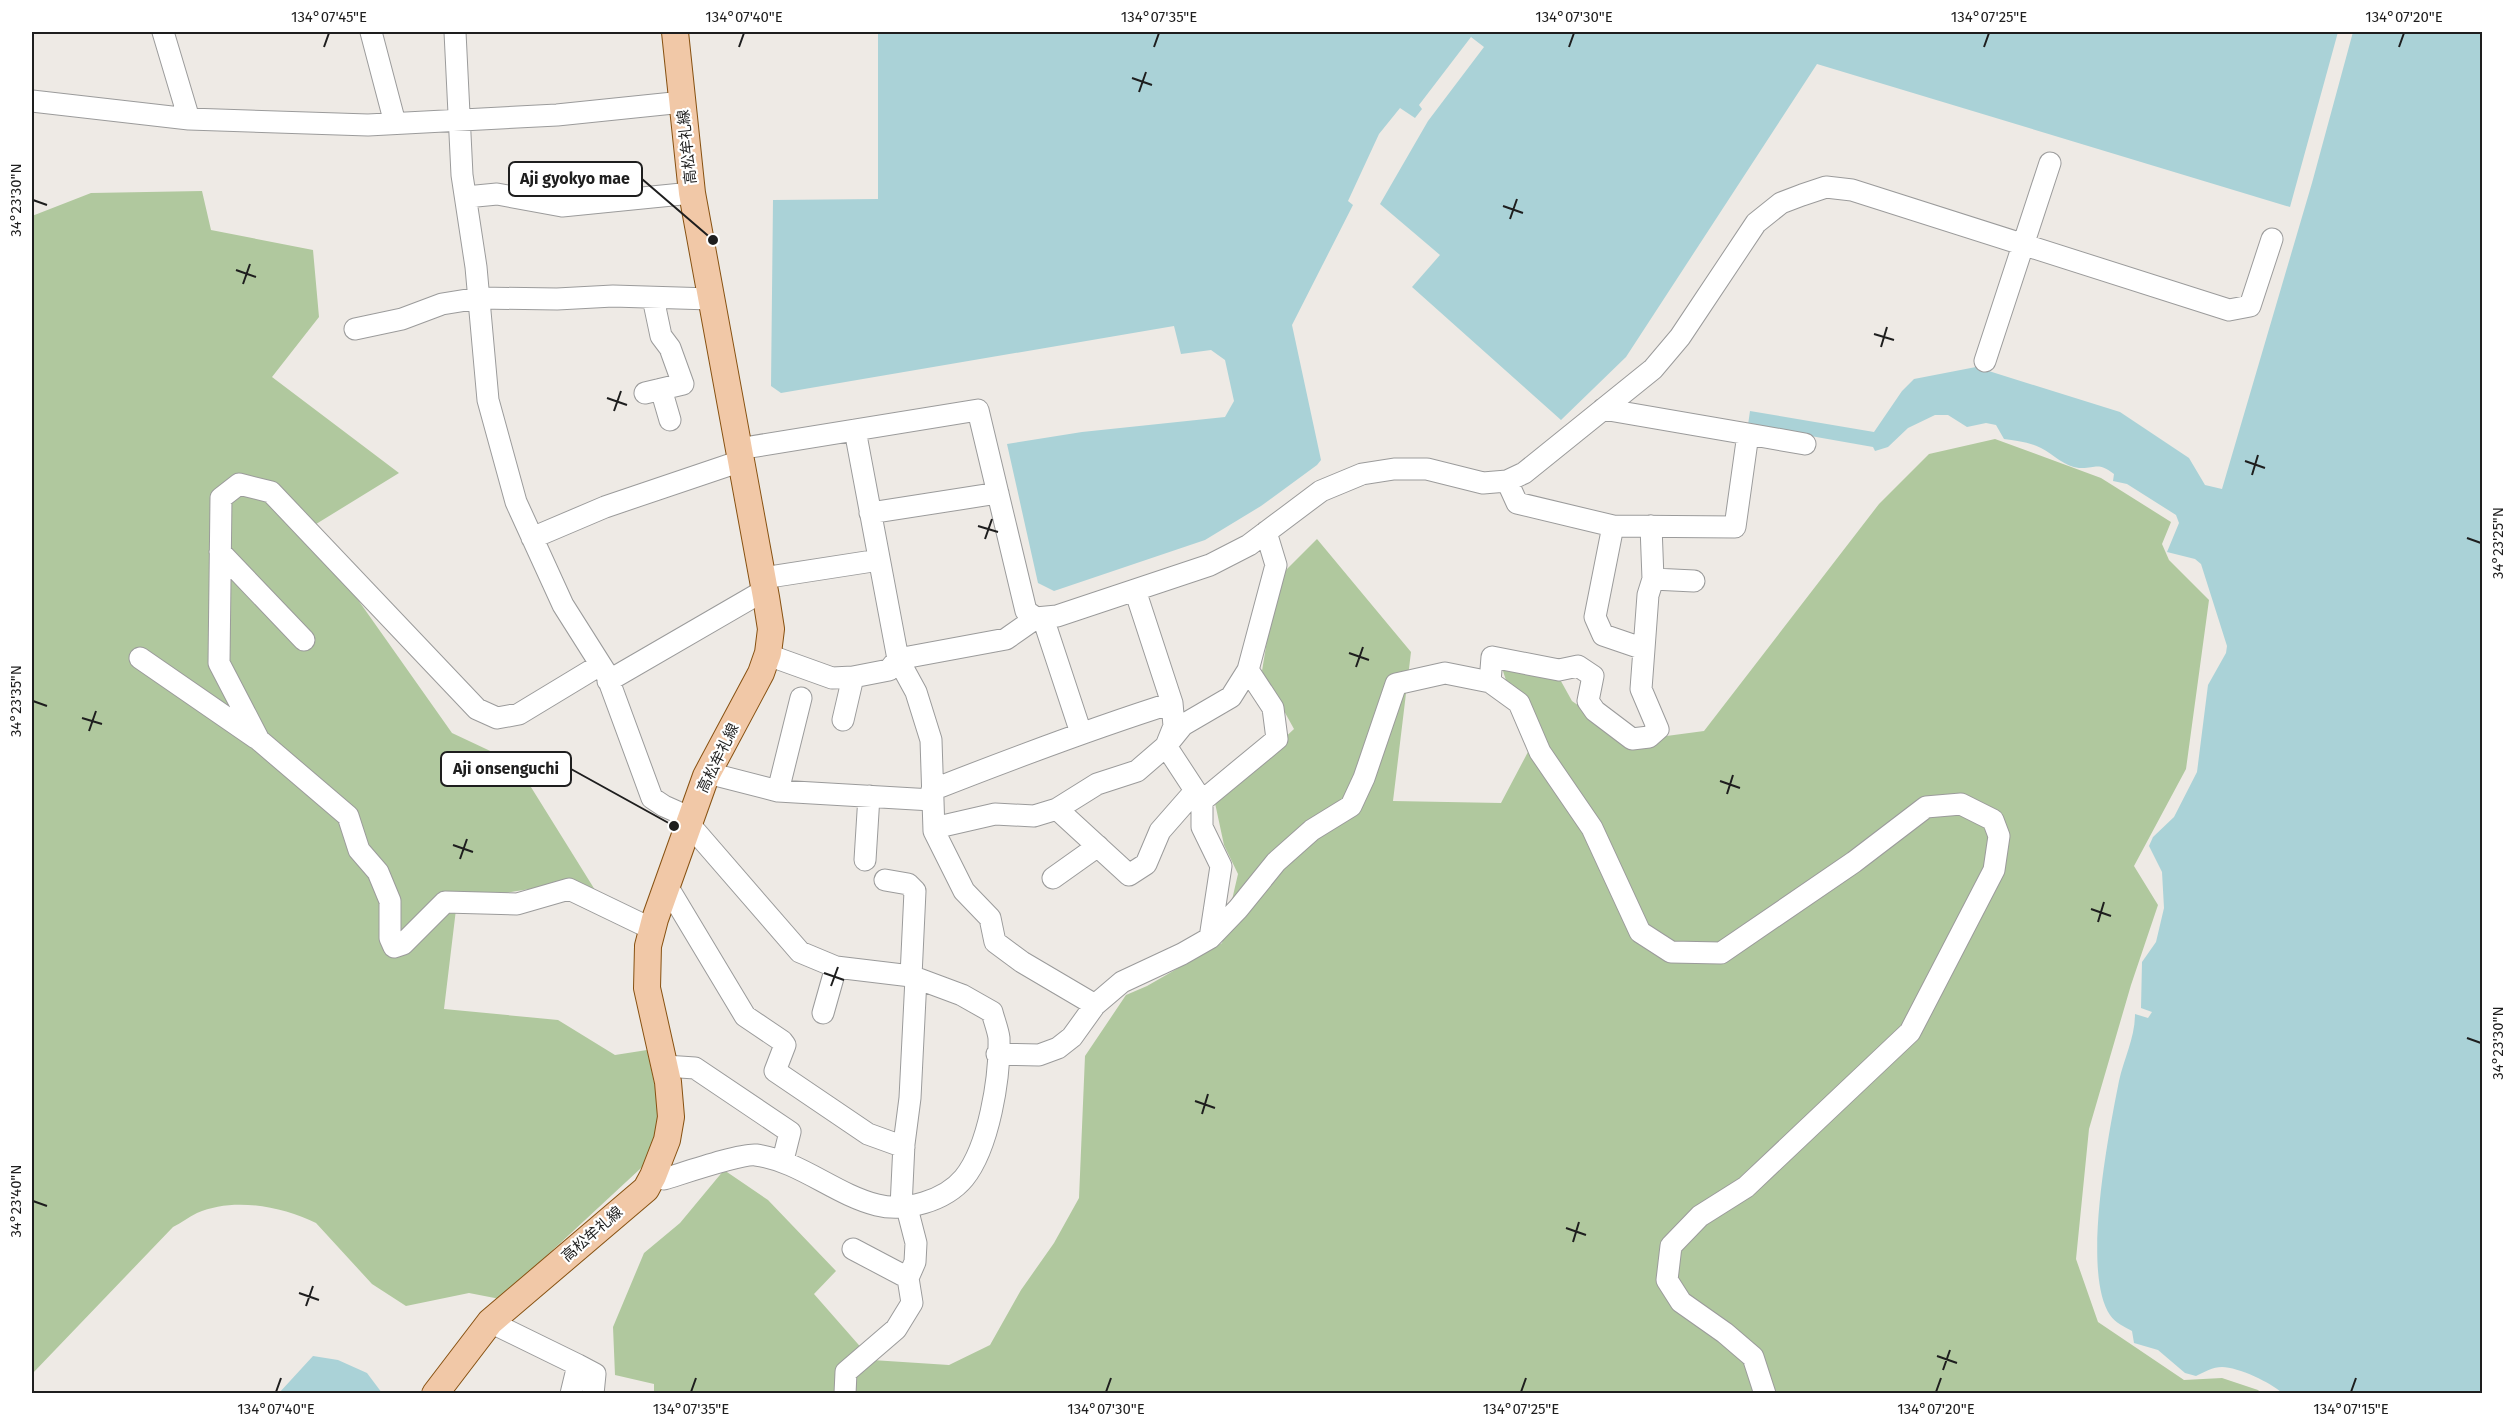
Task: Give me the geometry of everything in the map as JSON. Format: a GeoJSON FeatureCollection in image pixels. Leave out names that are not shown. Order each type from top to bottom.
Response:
{"type":"FeatureCollection","features":[{"type":"Feature","properties":{"kind":"main road","name":"高松牟礼線"},"geometry":{"type":"LineString","coordinates":[[435,1394],[490,1322],[646,1189],[653,1176],[667,1140],[671,1117],[668,1082],[647,988],[648,946],[708,773],[761,673],[768,655],[771,629],[764,584],[692,193],[675,32]]}},
{"type":"Feature","properties":{"kind":"street"},"geometry":{"type":"LineString","coordinates":[[163,32],[189,119]]}},
{"type":"Feature","properties":{"kind":"street"},"geometry":{"type":"LineString","coordinates":[[371,32],[395,123]]}},
{"type":"Feature","properties":{"kind":"street"},"geometry":{"type":"LineString","coordinates":[[455,32],[459,119],[488,400],[516,502],[563,605],[604,673],[652,798],[690,821],[800,952],[836,967],[913,977],[962,995],[992,1012],[999,1037],[995,1085],[983,1144],[963,1179],[936,1199],[904,1208],[877,1205],[836,1188],[783,1160],[752,1155],[664,1179],[653,1176]]}},
{"type":"Feature","properties":{"kind":"street"},"geometry":{"type":"LineString","coordinates":[[32,101],[189,119],[368,125],[556,115],[683,102]]}},
{"type":"Feature","properties":{"kind":"street"},"geometry":{"type":"LineString","coordinates":[[1985,361],[2050,163]]}},
{"type":"Feature","properties":{"kind":"street"},"geometry":{"type":"LineString","coordinates":[[768,655],[832,678],[853,677],[889,670],[898,659],[1006,639],[1040,618],[1057,616],[1210,565],[1249,545],[1320,491],[1362,474],[1394,469],[1427,469],[1483,483],[1507,481],[1524,473],[1653,369],[1680,337],[1756,223],[1781,203],[1826,187],[1852,190],[2229,310],[2250,306],[2272,238]]}},
{"type":"Feature","properties":{"kind":"street"},"geometry":{"type":"LineString","coordinates":[[466,197],[497,195],[562,206],[692,193]]}},
{"type":"Feature","properties":{"kind":"street"},"geometry":{"type":"LineString","coordinates":[[355,329],[402,319],[442,304],[479,298],[557,299],[612,296],[711,299]]}},
{"type":"Feature","properties":{"kind":"street"},"geometry":{"type":"LineString","coordinates":[[653,298],[661,336],[670,348],[683,384],[653,391],[670,420]]}},
{"type":"Feature","properties":{"kind":"street"},"geometry":{"type":"LineString","coordinates":[[1603,409],[1805,444]]}},
{"type":"Feature","properties":{"kind":"street"},"geometry":{"type":"LineString","coordinates":[[532,538],[740,455],[855,430],[978,410],[1026,611],[1040,618],[1081,732]]}},
{"type":"Feature","properties":{"kind":"street"},"geometry":{"type":"LineString","coordinates":[[855,430],[898,659],[916,692],[931,740],[934,828],[964,891],[990,918],[995,942],[1022,962],[1095,1005]]}},
{"type":"Feature","properties":{"kind":"street"},"geometry":{"type":"LineString","coordinates":[[1507,481],[1517,503],[1613,526],[1735,526],[1748,434]]}},
{"type":"Feature","properties":{"kind":"street"},"geometry":{"type":"LineString","coordinates":[[258,740],[219,663],[221,498],[239,484],[271,492],[477,709],[497,718],[519,714],[604,673],[764,584],[879,560]]}},
{"type":"Feature","properties":{"kind":"street"},"geometry":{"type":"LineString","coordinates":[[870,513],[998,493]]}},
{"type":"Feature","properties":{"kind":"street"},"geometry":{"type":"LineString","coordinates":[[1613,526],[1595,617],[1603,635],[1644,649]]}},
{"type":"Feature","properties":{"kind":"street"},"geometry":{"type":"LineString","coordinates":[[1490,682],[1492,657],[1559,670],[1578,666],[1593,676],[1588,701],[1594,711],[1632,738],[1649,737],[1658,729],[1641,689],[1648,595],[1653,579],[1651,526]]}},
{"type":"Feature","properties":{"kind":"street"},"geometry":{"type":"LineString","coordinates":[[934,828],[995,814],[1034,816],[1057,809],[1098,784],[1137,771],[1166,746],[1183,725],[1231,697],[1248,670],[1276,565],[1266,532]]}},
{"type":"Feature","properties":{"kind":"street"},"geometry":{"type":"LineString","coordinates":[[220,552],[304,640]]}},
{"type":"Feature","properties":{"kind":"street"},"geometry":{"type":"LineString","coordinates":[[1653,579],[1695,581]]}},
{"type":"Feature","properties":{"kind":"street"},"geometry":{"type":"LineString","coordinates":[[1135,590],[1172,703],[1174,726],[1166,746]]}},
{"type":"Feature","properties":{"kind":"street"},"geometry":{"type":"LineString","coordinates":[[140,658],[258,740],[348,816],[359,850],[378,872],[390,901],[390,938],[394,947],[403,944],[445,902],[518,904],[569,889],[652,929]]}},
{"type":"Feature","properties":{"kind":"street"},"geometry":{"type":"LineString","coordinates":[[1057,809],[1129,875],[1146,864],[1160,831],[1198,796],[1277,739],[1273,708],[1248,670]]}},
{"type":"Feature","properties":{"kind":"street"},"geometry":{"type":"LineString","coordinates":[[998,1054],[1039,1055],[1058,1048],[1072,1037],[1095,1005],[1122,982],[1210,938],[1238,909],[1276,862],[1312,830],[1351,806],[1364,778],[1396,684],[1445,673],[1490,682],[1519,703],[1540,752],[1592,828],[1640,932],[1671,952],[1721,953],[1854,862],[1926,807],[1961,804],[1993,820],[1999,836],[1994,870],[1910,1032],[1746,1187],[1700,1216],[1671,1246],[1667,1280],[1681,1302],[1725,1333],[1753,1357],[1765,1394]]}},
{"type":"Feature","properties":{"kind":"street"},"geometry":{"type":"LineString","coordinates":[[843,720],[853,677]]}},
{"type":"Feature","properties":{"kind":"street"},"geometry":{"type":"LineString","coordinates":[[778,791],[801,698]]}},
{"type":"Feature","properties":{"kind":"street"},"geometry":{"type":"LineString","coordinates":[[708,773],[778,791],[869,796],[932,795],[1081,732],[1172,703]]}},
{"type":"Feature","properties":{"kind":"street"},"geometry":{"type":"LineString","coordinates":[[1166,746],[1198,796],[1202,827],[1221,866],[1210,938]]}},
{"type":"Feature","properties":{"kind":"street"},"geometry":{"type":"LineString","coordinates":[[865,860],[869,796]]}},
{"type":"Feature","properties":{"kind":"street"},"geometry":{"type":"LineString","coordinates":[[1053,878],[1098,846]]}},
{"type":"Feature","properties":{"kind":"street"},"geometry":{"type":"LineString","coordinates":[[845,1394],[846,1372],[896,1329],[912,1303],[908,1278],[915,1262],[916,1243],[904,1208],[904,1147],[910,1098],[915,891],[909,884],[885,880]]}},
{"type":"Feature","properties":{"kind":"street"},"geometry":{"type":"LineString","coordinates":[[667,886],[745,1016],[782,1041],[785,1046],[775,1071],[868,1134],[904,1147]]}},
{"type":"Feature","properties":{"kind":"street"},"geometry":{"type":"LineString","coordinates":[[824,1013],[836,967]]}},
{"type":"Feature","properties":{"kind":"street"},"geometry":{"type":"LineString","coordinates":[[665,1066],[695,1068],[790,1132],[783,1160]]}},
{"type":"Feature","properties":{"kind":"street"},"geometry":{"type":"LineString","coordinates":[[853,1249],[908,1278]]}},
{"type":"Feature","properties":{"kind":"street"},"geometry":{"type":"LineString","coordinates":[[490,1322],[594,1374],[593,1394]]}},
{"type":"Feature","properties":{"kind":"street"},"geometry":{"type":"LineString","coordinates":[[571,1394],[578,1365]]}},
{"type":"Feature","properties":{"kind":"green space"},"geometry":{"type":"Polygon","coordinates":[[[202,191],[211,230],[313,250],[319,317],[272,377],[399,473],[308,529],[452,733],[516,763],[600,898],[566,883],[457,901],[444,1009],[558,1020],[615,1055],[647,1050],[661,1114],[654,1156],[500,1299],[469,1293],[406,1306],[372,1284],[316,1223],[272,1208],[226,1205],[197,1213],[173,1227],[32,1374],[32,216],[91,193],[202,191]]]}},
{"type":"Feature","properties":{"kind":"green space"},"geometry":{"type":"Polygon","coordinates":[[[1995,439],[2101,478],[2171,522],[2162,544],[2169,560],[2209,600],[2186,769],[2134,866],[2158,905],[2131,985],[2089,1129],[2076,1259],[2098,1322],[2184,1380],[2222,1378],[2261,1393],[654,1394],[654,1384],[615,1375],[613,1327],[644,1253],[680,1223],[724,1170],[768,1200],[836,1271],[814,1294],[872,1360],[949,1365],[990,1345],[1021,1290],[1054,1243],[1079,1198],[1085,1056],[1126,995],[1147,986],[1222,943],[1238,874],[1224,845],[1215,803],[1294,729],[1262,671],[1277,579],[1317,539],[1411,652],[1393,801],[1501,803],[1529,750],[1500,662],[1557,674],[1572,701],[1629,741],[1704,731],[1879,504],[1929,454],[1995,439]]]}},
{"type":"Feature","properties":{"kind":"water"},"geometry":{"type":"Polygon","coordinates":[[[878,32],[2338,32],[2290,207],[1817,64],[1626,357],[1561,420],[1412,287],[1440,255],[1380,204],[1428,121],[1484,47],[1471,37],[1419,105],[1422,109],[1415,118],[1400,108],[1379,134],[1348,201],[1353,205],[1292,325],[1321,460],[1261,506],[1205,540],[1054,591],[1038,583],[1007,444],[1082,432],[1225,417],[1234,401],[1225,360],[1211,350],[1181,354],[1174,326],[781,393],[771,386],[773,200],[878,199],[878,32]]]}},
{"type":"Feature","properties":{"kind":"water"},"geometry":{"type":"Polygon","coordinates":[[[2353,32],[2482,32],[2482,1393],[2282,1393],[2254,1376],[2229,1368],[2215,1368],[2196,1376],[2185,1373],[2158,1350],[2134,1343],[2132,1331],[2112,1318],[2102,1295],[2097,1236],[2109,1133],[2135,1014],[2148,1018],[2152,1012],[2141,1008],[2142,962],[2156,942],[2164,908],[2162,872],[2149,846],[2153,837],[2174,817],[2197,772],[2208,685],[2226,653],[2227,646],[2201,564],[2195,559],[2167,552],[2179,523],[2176,515],[2127,484],[2113,481],[2114,474],[2104,468],[2074,467],[2037,446],[2004,439],[1996,425],[1986,423],[1967,427],[1948,415],[1935,415],[1908,428],[1888,447],[1875,451],[1873,447],[1748,425],[1750,411],[1874,432],[1902,391],[1914,379],[1976,367],[2120,412],[2189,458],[2205,485],[2222,489],[2312,183],[2353,32]]]}},
{"type":"Feature","properties":{"kind":"water"},"geometry":{"type":"Polygon","coordinates":[[[313,1356],[338,1360],[367,1373],[382,1393],[279,1393],[313,1356]]]}},
{"type":"Feature","properties":{"kind":"place","name":"Aji gyokyo mae"},"geometry":{"type":"Point","coordinates":[713,240]}},
{"type":"Feature","properties":{"kind":"place","name":"Aji onsenguchi"},"geometry":{"type":"Point","coordinates":[674,826]}}]}
